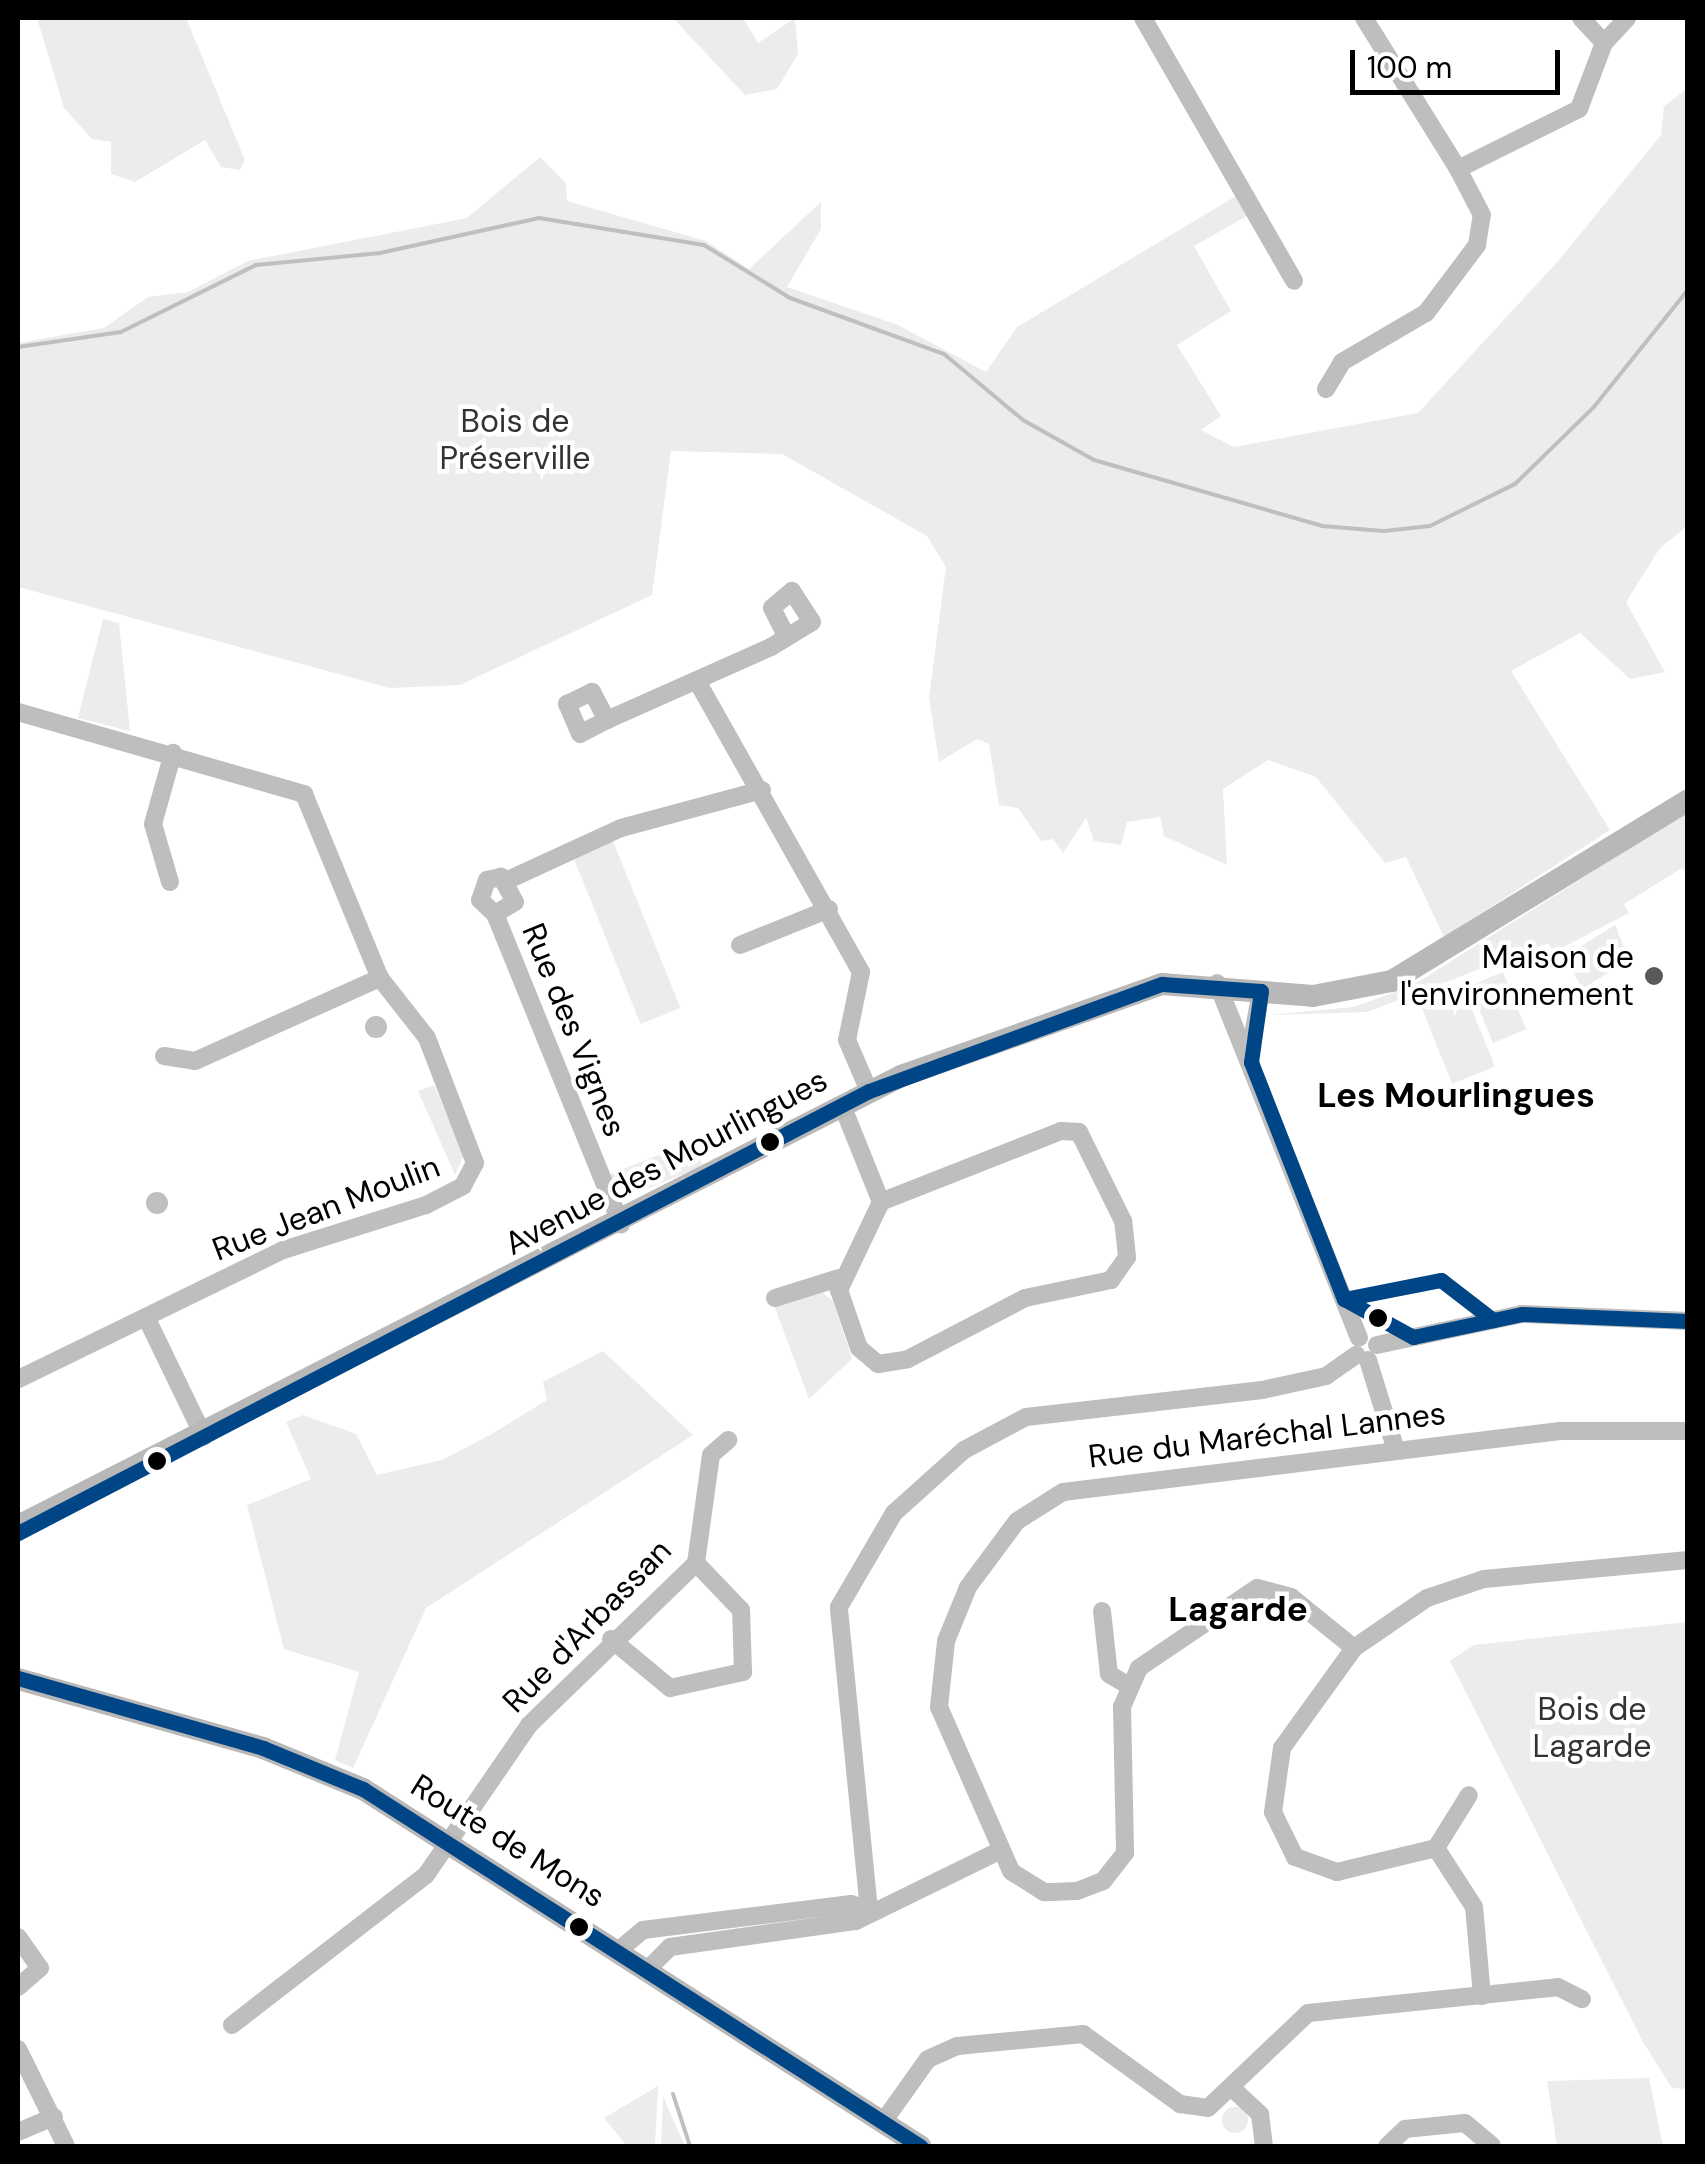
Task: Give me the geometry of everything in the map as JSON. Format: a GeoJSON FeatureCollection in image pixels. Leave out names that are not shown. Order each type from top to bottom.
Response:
{"type":"FeatureCollection","features":[{"type":"Feature","properties":{"kind":"street"},"geometry":{"type":"LineString","coordinates":[[1143,18],[1294,281]]}},
{"type":"Feature","properties":{"kind":"street"},"geometry":{"type":"LineString","coordinates":[[1326,389],[1342,362],[1426,313],[1478,244],[1482,215],[1458,169],[1364,18]]}},
{"type":"Feature","properties":{"kind":"street"},"geometry":{"type":"LineString","coordinates":[[1580,18],[1604,43]]}},
{"type":"Feature","properties":{"kind":"street"},"geometry":{"type":"LineString","coordinates":[[1458,169],[1579,110],[1604,43],[1627,18]]}},
{"type":"Feature","properties":{"kind":"street"},"geometry":{"type":"LineString","coordinates":[[607,720],[696,681],[784,634]]}},
{"type":"Feature","properties":{"kind":"street"},"geometry":{"type":"LineString","coordinates":[[696,681],[830,909],[861,972],[847,1040],[869,1091]]}},
{"type":"Feature","properties":{"kind":"street"},"geometry":{"type":"LineString","coordinates":[[18,712],[173,753],[154,824],[170,882]]}},
{"type":"Feature","properties":{"kind":"street","name":"Rue Jean Moulin"},"geometry":{"type":"LineString","coordinates":[[18,1379],[283,1250],[398,1218],[469,1179],[473,1148],[434,1052],[380,978],[304,794],[173,753]]}},
{"type":"Feature","properties":{"kind":"street","name":"Rue des Vignes"},"geometry":{"type":"LineString","coordinates":[[621,1224],[496,914],[480,900],[482,886],[508,880],[620,828],[762,790]]}},
{"type":"Feature","properties":{"kind":"street","name":"Avenue des Mourlingues"},"geometry":{"type":"LineString","coordinates":[[18,1526],[72,1503],[621,1224],[869,1091],[1142,989],[1217,983],[1261,992],[1331,995],[1415,971],[1688,800]]}},
{"type":"Feature","properties":{"kind":"street","name":"Rue des Vignes"},"geometry":{"type":"LineString","coordinates":[[496,914],[516,902],[508,880]]}},
{"type":"Feature","properties":{"kind":"street"},"geometry":{"type":"LineString","coordinates":[[740,945],[830,909]]}},
{"type":"Feature","properties":{"kind":"street"},"geometry":{"type":"LineString","coordinates":[[164,1056],[195,1061],[380,978]]}},
{"type":"Feature","properties":{"kind":"street"},"geometry":{"type":"LineString","coordinates":[[1217,983],[1365,1349],[1395,1448]]}},
{"type":"Feature","properties":{"kind":"street"},"geometry":{"type":"LineString","coordinates":[[1251,1062],[1261,992]]}},
{"type":"Feature","properties":{"kind":"street"},"geometry":{"type":"LineString","coordinates":[[842,1105],[881,1202]]}},
{"type":"Feature","properties":{"kind":"street"},"geometry":{"type":"LineString","coordinates":[[774,1298],[839,1278],[881,1202],[1061,1131],[1079,1132],[1116,1204],[1128,1257],[1112,1280],[992,1310],[892,1365],[859,1348],[839,1278]]}},
{"type":"Feature","properties":{"kind":"street"},"geometry":{"type":"LineString","coordinates":[[869,1910],[839,1607],[894,1513],[964,1450],[1026,1417],[1262,1390],[1326,1376],[1365,1349],[1522,1314],[1688,1321]]}},
{"type":"Feature","properties":{"kind":"street"},"geometry":{"type":"LineString","coordinates":[[146,1317],[204,1436]]}},
{"type":"Feature","properties":{"kind":"street","name":"Rue du Maréchal Lannes"},"geometry":{"type":"LineString","coordinates":[[1102,1611],[1109,1674],[1127,1684],[1130,1832],[1116,1869],[1090,1888],[1044,1892],[999,1851],[943,1728],[938,1687],[968,1587],[1016,1522],[1083,1486],[1395,1448],[1603,1428],[1688,1431]]}},
{"type":"Feature","properties":{"kind":"street","name":"Rue d'Arbassan"},"geometry":{"type":"LineString","coordinates":[[232,2025],[389,1907],[454,1844],[529,1724],[611,1639],[696,1563],[711,1456],[728,1440]]}},
{"type":"Feature","properties":{"kind":"street","name":"Avenue des Mourlingues"},"geometry":{"type":"LineString","coordinates":[[18,1539],[72,1503]]}},
{"type":"Feature","properties":{"kind":"street"},"geometry":{"type":"LineString","coordinates":[[1469,1796],[1436,1848],[1336,1872],[1310,1867],[1281,1838],[1273,1782],[1282,1748],[1354,1648],[1413,1604],[1464,1584],[1688,1560]]}},
{"type":"Feature","properties":{"kind":"street"},"geometry":{"type":"LineString","coordinates":[[611,1639],[670,1688],[743,1672],[741,1610],[696,1563]]}},
{"type":"Feature","properties":{"kind":"street"},"geometry":{"type":"LineString","coordinates":[[1127,1684],[1257,1588],[1291,1597],[1354,1648]]}},
{"type":"Feature","properties":{"kind":"street","name":"Route de Mons"},"geometry":{"type":"LineString","coordinates":[[18,1678],[298,1760],[454,1844],[920,2146]]}},
{"type":"Feature","properties":{"kind":"street"},"geometry":{"type":"LineString","coordinates":[[1436,1848],[1474,1907],[1482,1996]]}},
{"type":"Feature","properties":{"kind":"street"},"geometry":{"type":"LineString","coordinates":[[648,1968],[670,1947],[856,1922],[869,1910],[999,1851]]}},
{"type":"Feature","properties":{"kind":"street"},"geometry":{"type":"LineString","coordinates":[[620,1950],[643,1930],[851,1904],[869,1910]]}},
{"type":"Feature","properties":{"kind":"street"},"geometry":{"type":"LineString","coordinates":[[18,1937],[40,1968],[18,1987]]}},
{"type":"Feature","properties":{"kind":"street"},"geometry":{"type":"LineString","coordinates":[[883,2122],[940,2051],[1066,2034],[1096,2038],[1192,2109],[1233,2090],[1308,2012],[1558,1987],[1582,1999]]}},
{"type":"Feature","properties":{"kind":"street"},"geometry":{"type":"LineString","coordinates":[[18,2049],[66,2146]]}},
{"type":"Feature","properties":{"kind":"street"},"geometry":{"type":"LineString","coordinates":[[1233,2090],[1260,2114],[1264,2146]]}},
{"type":"Feature","properties":{"kind":"street"},"geometry":{"type":"LineString","coordinates":[[18,2132],[54,2118]]}},
{"type":"Feature","properties":{"kind":"street"},"geometry":{"type":"LineString","coordinates":[[1387,2146],[1405,2129],[1465,2123],[1492,2146]]}},
{"type":"Feature","properties":{"kind":"green space"},"geometry":{"type":"Polygon","coordinates":[[[37,18],[186,18],[245,160],[240,170],[221,167],[205,140],[135,182],[111,174],[111,142],[92,139],[64,108],[37,18]]]}},
{"type":"Feature","properties":{"kind":"green space"},"geometry":{"type":"Polygon","coordinates":[[[673,18],[743,18],[758,43],[795,18],[798,54],[777,89],[745,95],[673,18]]]}},
{"type":"Feature","properties":{"kind":"green space","name":"Bois de Préserville"},"geometry":{"type":"Polygon","coordinates":[[[1687,89],[1687,526],[1660,548],[1626,602],[1665,672],[1630,679],[1580,633],[1511,671],[1610,830],[1444,937],[1406,857],[1385,863],[1316,777],[1268,760],[1223,789],[1227,865],[1164,836],[1160,817],[1127,822],[1121,845],[1094,841],[1086,818],[1063,853],[1053,839],[1041,841],[1018,808],[999,805],[989,744],[977,739],[939,762],[929,698],[946,567],[927,536],[782,454],[671,451],[652,595],[460,685],[390,688],[18,587],[18,343],[104,328],[148,297],[188,292],[248,261],[467,218],[540,157],[566,183],[567,201],[706,241],[749,269],[821,202],[821,229],[787,287],[898,325],[986,372],[1017,327],[1236,196],[1247,216],[1194,246],[1231,311],[1177,345],[1221,416],[1201,430],[1234,447],[1418,413],[1559,260],[1661,135],[1664,106],[1687,89]]]}},
{"type":"Feature","properties":{"kind":"green space"},"geometry":{"type":"Polygon","coordinates":[[[103,619],[119,623],[130,731],[78,718],[103,619]]]}},
{"type":"Feature","properties":{"kind":"green space"},"geometry":{"type":"Polygon","coordinates":[[[1687,812],[1687,873],[1682,868],[1624,904],[1629,913],[1554,952],[1548,943],[1367,1012],[1268,1015],[1354,1007],[1412,986],[1687,812]]]}},
{"type":"Feature","properties":{"kind":"green space"},"geometry":{"type":"Polygon","coordinates":[[[613,841],[680,1008],[641,1024],[573,857],[613,841]]]}},
{"type":"Feature","properties":{"kind":"green space"},"geometry":{"type":"Polygon","coordinates":[[[1615,925],[1629,960],[1582,989],[1565,956],[1615,925]]]}},
{"type":"Feature","properties":{"kind":"green space"},"geometry":{"type":"Polygon","coordinates":[[[1503,972],[1526,1029],[1493,1043],[1470,985],[1503,972]]]}},
{"type":"Feature","properties":{"kind":"green space"},"geometry":{"type":"Polygon","coordinates":[[[1462,985],[1495,1067],[1452,1084],[1419,1002],[1462,985]]]}},
{"type":"Feature","properties":{"kind":"green space"},"geometry":{"type":"Polygon","coordinates":[[[434,1085],[464,1155],[455,1175],[418,1091],[434,1085]]]}},
{"type":"Feature","properties":{"kind":"green space"},"geometry":{"type":"Polygon","coordinates":[[[692,1142],[703,1166],[637,1193],[616,1188],[610,1174],[692,1142]]]}},
{"type":"Feature","properties":{"kind":"green space"},"geometry":{"type":"Polygon","coordinates":[[[819,1290],[833,1301],[852,1359],[809,1399],[774,1305],[819,1290]]]}},
{"type":"Feature","properties":{"kind":"green space"},"geometry":{"type":"Polygon","coordinates":[[[603,1351],[693,1435],[426,1608],[353,1768],[335,1760],[359,1672],[284,1649],[247,1505],[311,1479],[286,1422],[303,1415],[356,1434],[377,1475],[442,1460],[490,1435],[547,1400],[543,1382],[603,1351]]]}},
{"type":"Feature","properties":{"kind":"green space","name":"Bois de Lagarde"},"geometry":{"type":"Polygon","coordinates":[[[1688,1622],[1687,2089],[1672,2088],[1643,2042],[1450,1661],[1474,1645],[1688,1622]]]}},
{"type":"Feature","properties":{"kind":"green space"},"geometry":{"type":"Polygon","coordinates":[[[1649,2078],[1663,2146],[1557,2146],[1547,2081],[1649,2078]]]}},
{"type":"Feature","properties":{"kind":"green space"},"geometry":{"type":"Polygon","coordinates":[[[658,2086],[655,2146],[627,2146],[604,2118],[658,2086]]]}},
{"type":"Feature","properties":{"kind":"green space"},"geometry":{"type":"Polygon","coordinates":[[[663,2096],[678,2131],[685,2146],[661,2146],[663,2096]]]}},
{"type":"Feature","properties":{"kind":"green space"},"geometry":{"type":"Polygon","coordinates":[[[1235,2107],[1244,2111],[1248,2120],[1244,2129],[1235,2133],[1226,2129],[1222,2120],[1226,2111],[1235,2107]]]}},
{"type":"Feature","properties":{"kind":"shaded area"},"geometry":{"type":"Polygon","coordinates":[[[372,1016],[380,1016],[387,1027],[380,1038],[372,1038],[365,1031],[365,1023],[372,1016]]]}},
{"type":"Feature","properties":{"kind":"shaded area"},"geometry":{"type":"Polygon","coordinates":[[[157,1192],[165,1195],[165,1211],[157,1214],[149,1211],[146,1203],[149,1195],[157,1192]]]}},
{"type":"Feature","properties":{"kind":"waterway"},"geometry":{"type":"LineString","coordinates":[[18,347],[121,332],[256,265],[380,253],[539,218],[704,245],[790,298],[944,354],[1023,420],[1094,460],[1322,526],[1384,531],[1430,526],[1515,484],[1593,408],[1688,290]]}},
{"type":"Feature","properties":{"kind":"waterway"},"geometry":{"type":"LineString","coordinates":[[673,2094],[690,2146]]}},
{"type":"Feature","properties":{"kind":"transit line"},"geometry":{"type":"LineString","coordinates":[[18,1533],[869,1091],[1162,984],[1261,991],[1251,1062],[1344,1299]]}},
{"type":"Feature","properties":{"kind":"transit line"},"geometry":{"type":"LineString","coordinates":[[1344,1299],[1441,1280],[1493,1320]]}},
{"type":"Feature","properties":{"kind":"transit line"},"geometry":{"type":"LineString","coordinates":[[1344,1299],[1413,1337],[1522,1314],[1688,1321]]}},
{"type":"Feature","properties":{"kind":"transit line"},"geometry":{"type":"LineString","coordinates":[[18,1678],[263,1748],[363,1789],[920,2146]]}},
{"type":"Feature","properties":{"kind":"place","name":"Maison de l'environnement"},"geometry":{"type":"Point","coordinates":[1654,976]}},
{"type":"Feature","properties":{"kind":"district","name":"Les Mourlingues"},"geometry":{"type":"Point","coordinates":[1456,1095]}},
{"type":"Feature","properties":{"kind":"district","name":"Lagarde"},"geometry":{"type":"Point","coordinates":[1238,1609]}}]}
